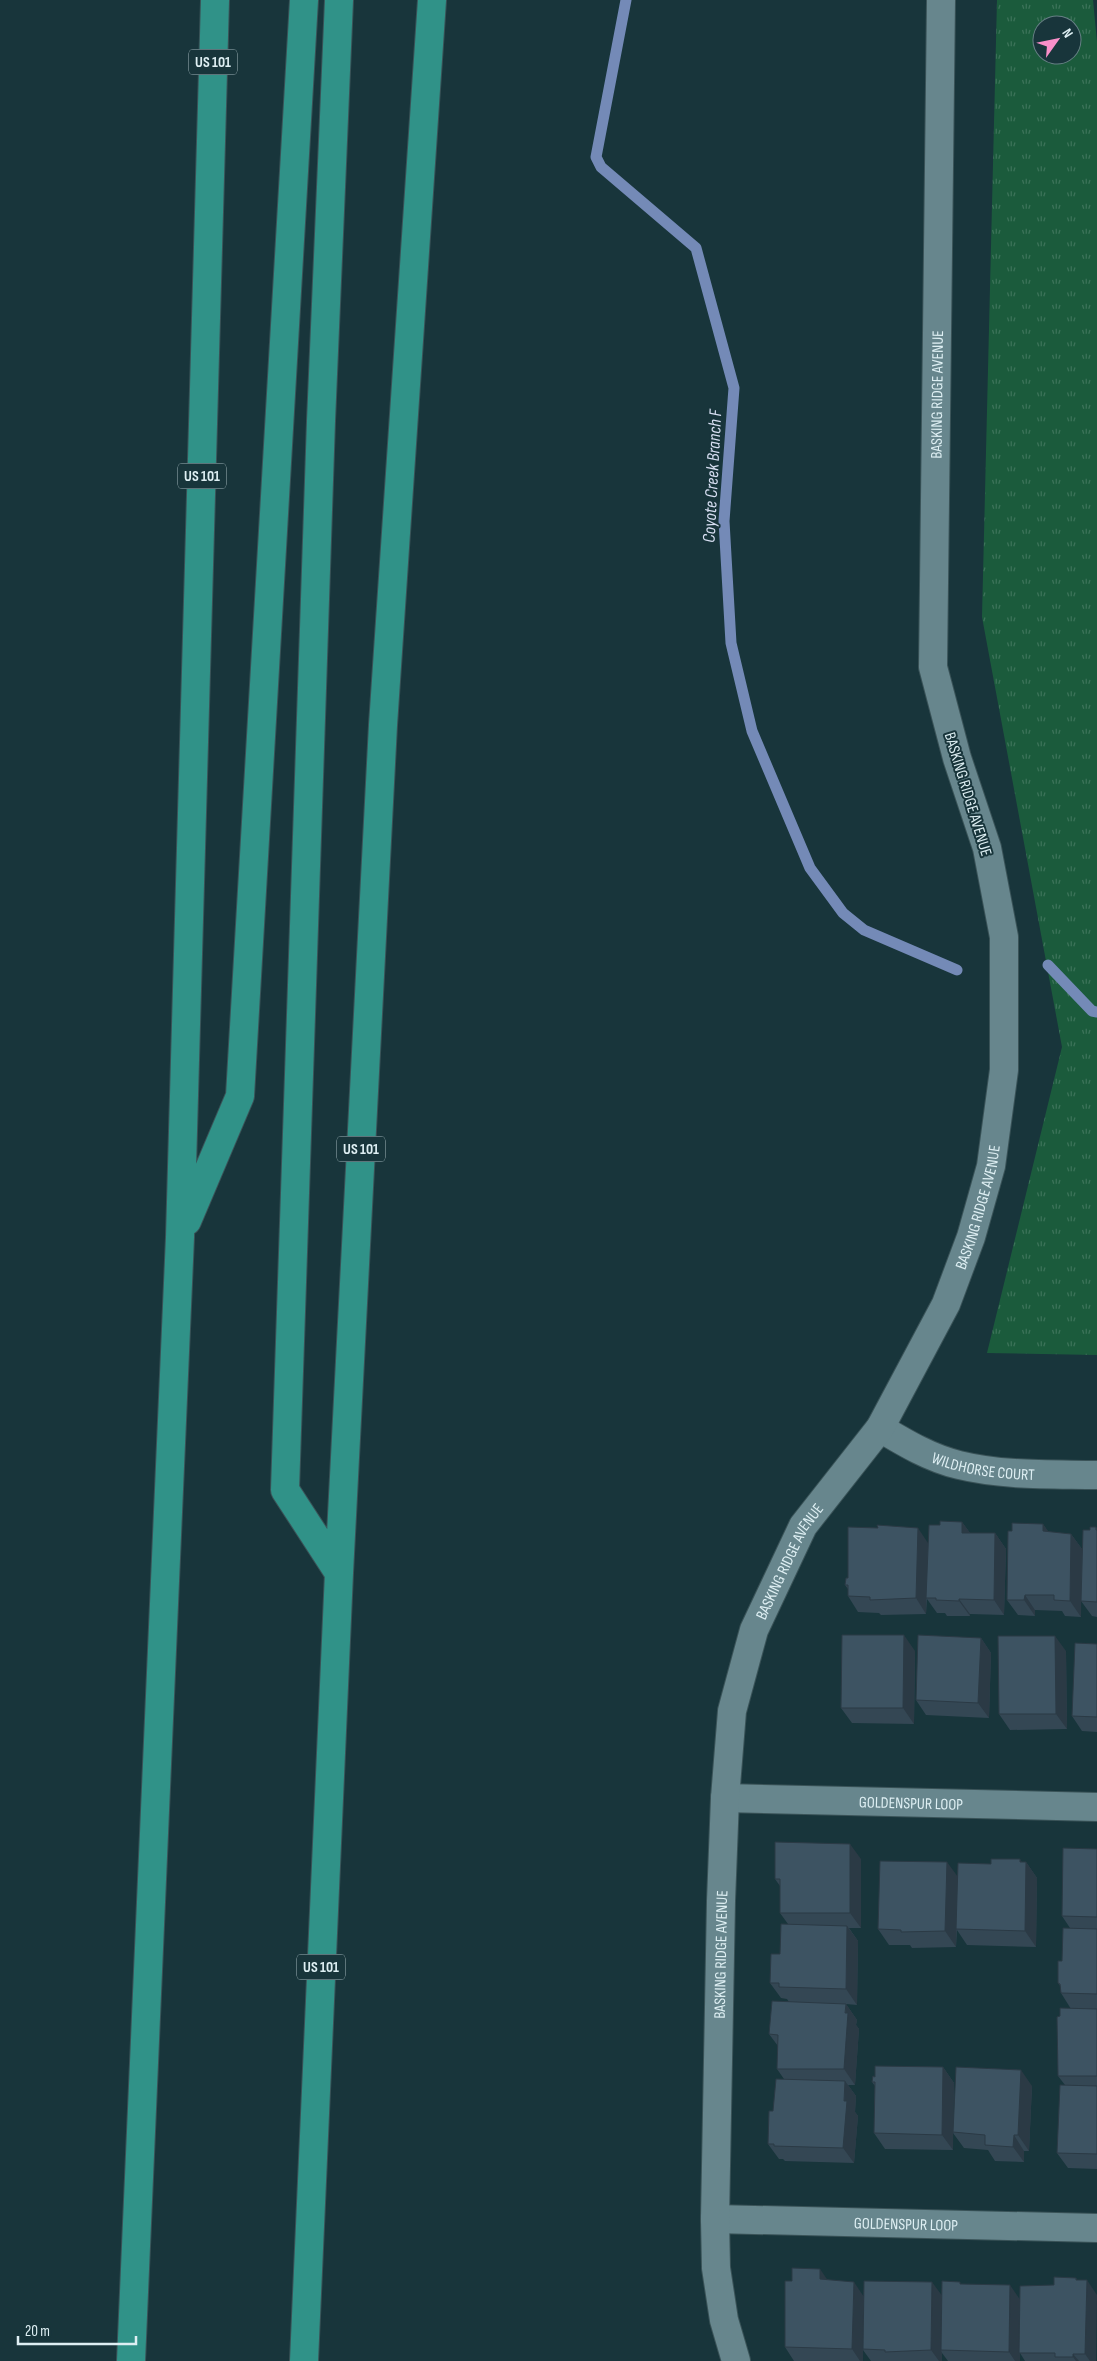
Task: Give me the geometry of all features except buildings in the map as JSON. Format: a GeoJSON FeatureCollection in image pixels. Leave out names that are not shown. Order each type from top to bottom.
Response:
{"type":"FeatureCollection","features":[{"type":"Feature","properties":{"kind":"highway","name":"US 101"},"geometry":{"type":"LineString","coordinates":[[131,2361],[180,1236],[214,0]]}},
{"type":"Feature","properties":{"kind":"highway"},"geometry":{"type":"LineString","coordinates":[[180,1236],[240,1096],[304,0]]}},
{"type":"Feature","properties":{"kind":"highway"},"geometry":{"type":"LineString","coordinates":[[339,0],[321,420],[286,1490],[339,1573]]}},
{"type":"Feature","properties":{"kind":"highway","name":"US 101"},"geometry":{"type":"LineString","coordinates":[[304,2361],[339,1573],[383,725],[432,0]]}},
{"type":"Feature","properties":{"kind":"highway"},"geometry":{"type":"LineString","coordinates":[[429,46],[450,0]]}},
{"type":"Feature","properties":{"kind":"street","name":"BASKING RIDGE AVENUE"},"geometry":{"type":"LineString","coordinates":[[736,2361],[724,2320],[716,2268],[714,2219],[720,1920],[725,1798],[732,1711],[754,1630],[803,1526],[880,1428],[946,1304],[971,1236],[991,1166],[1004,1070],[1004,937],[987,848],[957,758],[933,667],[941,0]]}},
{"type":"Feature","properties":{"kind":"street","name":"WILDHORSE COURT"},"geometry":{"type":"LineString","coordinates":[[880,1428],[918,1450],[959,1465],[1002,1472],[1097,1475]]}},
{"type":"Feature","properties":{"kind":"street","name":"GOLDENSPUR LOOP"},"geometry":{"type":"LineString","coordinates":[[725,1798],[1097,1807]]}},
{"type":"Feature","properties":{"kind":"street","name":"GOLDENSPUR LOOP"},"geometry":{"type":"LineString","coordinates":[[714,2219],[1097,2228]]}},
{"type":"Feature","properties":{"kind":"green space"},"geometry":{"type":"Polygon","coordinates":[[[997,0],[1093,0],[1097,42],[1097,1355],[987,1353],[1062,1047],[982,617],[997,0]]]}},
{"type":"Feature","properties":{"kind":"waterway","name":"Coyote Creek Branch F"},"geometry":{"type":"LineString","coordinates":[[626,0],[596,157],[601,167],[696,248],[734,388],[724,521],[731,643],[752,731],[810,868],[843,913],[864,930],[957,970]]}},
{"type":"Feature","properties":{"kind":"waterway","name":"Coyote Creek Branch F"},"geometry":{"type":"LineString","coordinates":[[1048,965],[1092,1011],[1097,1012]]}}]}
